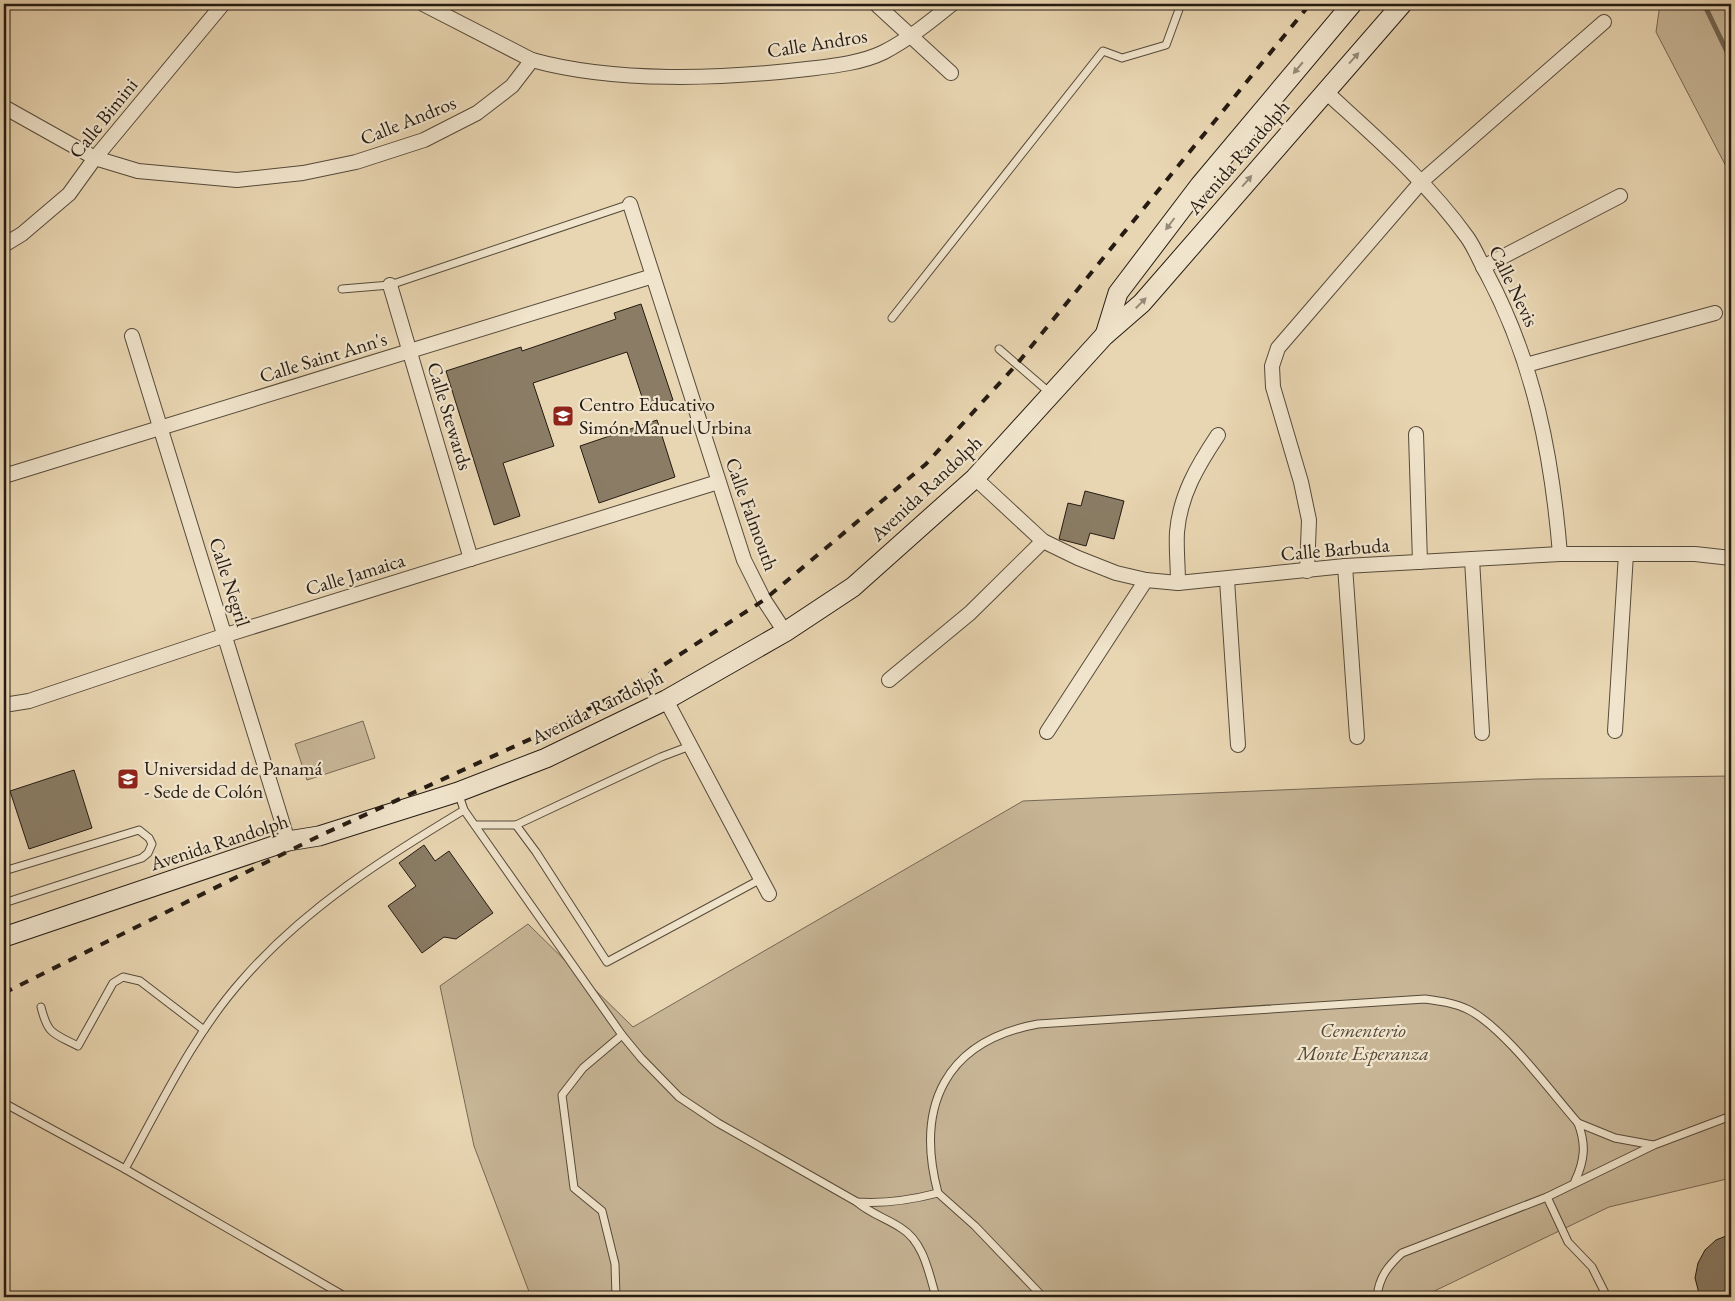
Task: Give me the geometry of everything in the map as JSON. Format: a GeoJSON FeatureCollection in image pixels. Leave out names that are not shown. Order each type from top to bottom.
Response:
{"type":"FeatureCollection","features":[{"type":"Feature","properties":{"kind":"main road","name":"Avenida Randolph"},"geometry":{"type":"LineString","coordinates":[[1104,336],[1118,293],[1200,185],[1352,4]]}},
{"type":"Feature","properties":{"kind":"main road","name":"Avenida Randolph"},"geometry":{"type":"LineString","coordinates":[[4,937],[288,841],[319,836],[458,792],[546,758],[666,700],[785,632],[853,587],[975,478],[1104,336],[1142,303],[1325,90],[1402,4]]}},
{"type":"Feature","properties":{"kind":"street","name":"Calle Bimini"},"geometry":{"type":"LineString","coordinates":[[4,245],[22,234],[70,194],[95,158],[223,4]]}},
{"type":"Feature","properties":{"kind":"street"},"geometry":{"type":"LineString","coordinates":[[422,4],[532,60]]}},
{"type":"Feature","properties":{"kind":"street"},"geometry":{"type":"LineString","coordinates":[[876,4],[951,73]]}},
{"type":"Feature","properties":{"kind":"street","name":"Calle Andros"},"geometry":{"type":"LineString","coordinates":[[4,107],[95,158],[138,171],[237,180],[303,174],[356,162],[424,140],[477,113],[512,86],[532,60],[554,66],[629,75],[671,76],[781,72],[847,63],[883,52],[911,35],[952,4]]}},
{"type":"Feature","properties":{"kind":"street"},"geometry":{"type":"LineString","coordinates":[[1307,571],[1309,520],[1301,482],[1272,386],[1272,366],[1278,348],[1422,181],[1604,22]]}},
{"type":"Feature","properties":{"kind":"street","name":"Calle Nevis"},"geometry":{"type":"LineString","coordinates":[[1325,90],[1422,181],[1468,239],[1483,267],[1515,333],[1526,365],[1555,488],[1560,554]]}},
{"type":"Feature","properties":{"kind":"street"},"geometry":{"type":"LineString","coordinates":[[1483,267],[1620,196]]}},
{"type":"Feature","properties":{"kind":"street","name":"Calle Falmouth"},"geometry":{"type":"LineString","coordinates":[[630,204],[744,560],[764,600],[785,632]]}},
{"type":"Feature","properties":{"kind":"street","name":"Calle Saint Ann's"},"geometry":{"type":"LineString","coordinates":[[4,476],[653,276]]}},
{"type":"Feature","properties":{"kind":"street","name":"Calle Stewards"},"geometry":{"type":"LineString","coordinates":[[390,286],[471,559]]}},
{"type":"Feature","properties":{"kind":"street"},"geometry":{"type":"LineString","coordinates":[[1526,365],[1715,313]]}},
{"type":"Feature","properties":{"kind":"street","name":"Calle Negril"},"geometry":{"type":"LineString","coordinates":[[132,336],[159,429],[226,635],[288,841]]}},
{"type":"Feature","properties":{"kind":"street"},"geometry":{"type":"LineString","coordinates":[[1416,434],[1420,562]]}},
{"type":"Feature","properties":{"kind":"street"},"geometry":{"type":"LineString","coordinates":[[1178,583],[1177,532],[1181,508],[1189,483],[1218,435]]}},
{"type":"Feature","properties":{"kind":"street","name":"Calle Barbuda"},"geometry":{"type":"LineString","coordinates":[[975,478],[1043,541],[1078,558],[1116,572],[1146,580],[1178,583],[1227,580],[1345,566],[1560,554],[1695,554],[1731,558]]}},
{"type":"Feature","properties":{"kind":"street","name":"Calle Jamaica"},"geometry":{"type":"LineString","coordinates":[[4,705],[29,701],[226,635],[718,482]]}},
{"type":"Feature","properties":{"kind":"street"},"geometry":{"type":"LineString","coordinates":[[889,680],[970,613],[1043,541]]}},
{"type":"Feature","properties":{"kind":"street"},"geometry":{"type":"LineString","coordinates":[[1615,731],[1626,554]]}},
{"type":"Feature","properties":{"kind":"street"},"geometry":{"type":"LineString","coordinates":[[1472,559],[1482,733]]}},
{"type":"Feature","properties":{"kind":"street"},"geometry":{"type":"LineString","coordinates":[[1345,566],[1357,737]]}},
{"type":"Feature","properties":{"kind":"street"},"geometry":{"type":"LineString","coordinates":[[1047,732],[1146,580]]}},
{"type":"Feature","properties":{"kind":"street"},"geometry":{"type":"LineString","coordinates":[[1227,580],[1238,745]]}},
{"type":"Feature","properties":{"kind":"street"},"geometry":{"type":"LineString","coordinates":[[666,700],[769,894]]}},
{"type":"Feature","properties":{"kind":"lane"},"geometry":{"type":"LineString","coordinates":[[892,318],[1103,51],[1122,58],[1166,45],[1181,4]]}},
{"type":"Feature","properties":{"kind":"lane"},"geometry":{"type":"LineString","coordinates":[[342,290],[390,286],[630,204]]}},
{"type":"Feature","properties":{"kind":"lane"},"geometry":{"type":"LineString","coordinates":[[999,349],[1051,394]]}},
{"type":"Feature","properties":{"kind":"lane"},"geometry":{"type":"LineString","coordinates":[[475,825],[516,825],[661,757],[690,746]]}},
{"type":"Feature","properties":{"kind":"lane"},"geometry":{"type":"LineString","coordinates":[[458,792],[464,810],[640,1058],[679,1096],[718,1123],[857,1202],[870,1213],[902,1228],[913,1239],[922,1253],[936,1297]]}},
{"type":"Feature","properties":{"kind":"lane"},"geometry":{"type":"LineString","coordinates":[[125,1169],[181,1066],[204,1030],[242,980],[292,928],[361,876],[464,810]]}},
{"type":"Feature","properties":{"kind":"lane"},"geometry":{"type":"LineString","coordinates":[[516,825],[536,852],[608,962],[761,879]]}},
{"type":"Feature","properties":{"kind":"lane"},"geometry":{"type":"LineString","coordinates":[[4,871],[139,830],[150,838],[152,844],[148,853],[142,858],[4,903]]}},
{"type":"Feature","properties":{"kind":"lane"},"geometry":{"type":"LineString","coordinates":[[41,1007],[46,1026],[52,1032],[78,1046],[113,983],[123,977],[140,981],[204,1030]]}},
{"type":"Feature","properties":{"kind":"lane"},"geometry":{"type":"LineString","coordinates":[[1043,1297],[975,1226],[938,1193],[931,1167],[929,1141],[932,1115],[941,1090],[953,1069],[970,1052],[992,1037],[1015,1028],[1038,1024],[1425,999],[1446,1002],[1468,1010],[1488,1023],[1578,1122],[1583,1136],[1585,1152],[1582,1167],[1575,1181]]}},
{"type":"Feature","properties":{"kind":"lane"},"geometry":{"type":"LineString","coordinates":[[616,1297],[614,1264],[602,1211],[574,1188],[562,1095],[583,1068],[622,1035]]}},
{"type":"Feature","properties":{"kind":"lane"},"geometry":{"type":"LineString","coordinates":[[4,1103],[125,1169],[346,1297]]}},
{"type":"Feature","properties":{"kind":"lane"},"geometry":{"type":"LineString","coordinates":[[1376,1297],[1379,1283],[1388,1265],[1402,1253],[1547,1196],[1654,1145],[1731,1116]]}},
{"type":"Feature","properties":{"kind":"lane"},"geometry":{"type":"LineString","coordinates":[[1578,1122],[1615,1138],[1654,1145]]}},
{"type":"Feature","properties":{"kind":"lane"},"geometry":{"type":"LineString","coordinates":[[857,1202],[910,1201],[938,1193]]}},
{"type":"Feature","properties":{"kind":"lane"},"geometry":{"type":"LineString","coordinates":[[1547,1196],[1568,1242],[1592,1267],[1607,1297]]}},
{"type":"Feature","properties":{"kind":"green space"},"geometry":{"type":"Polygon","coordinates":[[[1660,4],[1731,4],[1731,176],[1656,32],[1660,4]]]}},
{"type":"Feature","properties":{"kind":"green space"},"geometry":{"type":"Polygon","coordinates":[[[363,721],[375,758],[307,780],[295,744],[363,721]]]}},
{"type":"Feature","properties":{"kind":"green space","name":"Cementerio Monte Esperanza"},"geometry":{"type":"Polygon","coordinates":[[[1731,776],[1731,1178],[1609,1207],[1422,1297],[531,1297],[474,1146],[440,986],[528,924],[633,1027],[1023,801],[1537,779],[1731,776]]]}},
{"type":"Feature","properties":{"kind":"building"},"geometry":{"type":"Polygon","coordinates":[[[641,304],[673,400],[646,409],[627,352],[533,383],[554,446],[503,463],[520,516],[494,525],[446,371],[521,347],[522,351],[616,319],[614,313],[641,304]]]}},
{"type":"Feature","properties":{"kind":"building"},"geometry":{"type":"Polygon","coordinates":[[[657,420],[675,477],[599,503],[580,446],[657,420]]]}},
{"type":"Feature","properties":{"kind":"building"},"geometry":{"type":"Polygon","coordinates":[[[1085,491],[1124,501],[1114,539],[1090,533],[1086,546],[1059,539],[1068,503],[1081,506],[1085,491]]]}},
{"type":"Feature","properties":{"kind":"building"},"geometry":{"type":"Polygon","coordinates":[[[74,770],[92,828],[29,849],[10,791],[74,770]]]}},
{"type":"Feature","properties":{"kind":"building"},"geometry":{"type":"Polygon","coordinates":[[[424,845],[435,861],[449,851],[493,913],[456,939],[444,937],[422,953],[388,906],[416,886],[399,863],[424,845]]]}},
{"type":"Feature","properties":{"kind":"building"},"geometry":{"type":"Polygon","coordinates":[[[1731,1234],[1731,1297],[1700,1297],[1695,1278],[1698,1263],[1705,1250],[1716,1240],[1731,1234]]]}},
{"type":"Feature","properties":{"kind":"waterway"},"geometry":{"type":"LineString","coordinates":[[1704,4],[1731,60]]}},
{"type":"Feature","properties":{"kind":"railway"},"geometry":{"type":"LineString","coordinates":[[4,993],[319,836],[537,736],[625,690],[764,600],[926,464],[1017,364],[1310,4]]}},
{"type":"Feature","properties":{"kind":"place","name":"Centro Educativo Simón Manuel Urbina"},"geometry":{"type":"Point","coordinates":[563,416]}},
{"type":"Feature","properties":{"kind":"place","name":"Universidad de Panamá - Sede de Colón"},"geometry":{"type":"Point","coordinates":[128,779]}}]}
